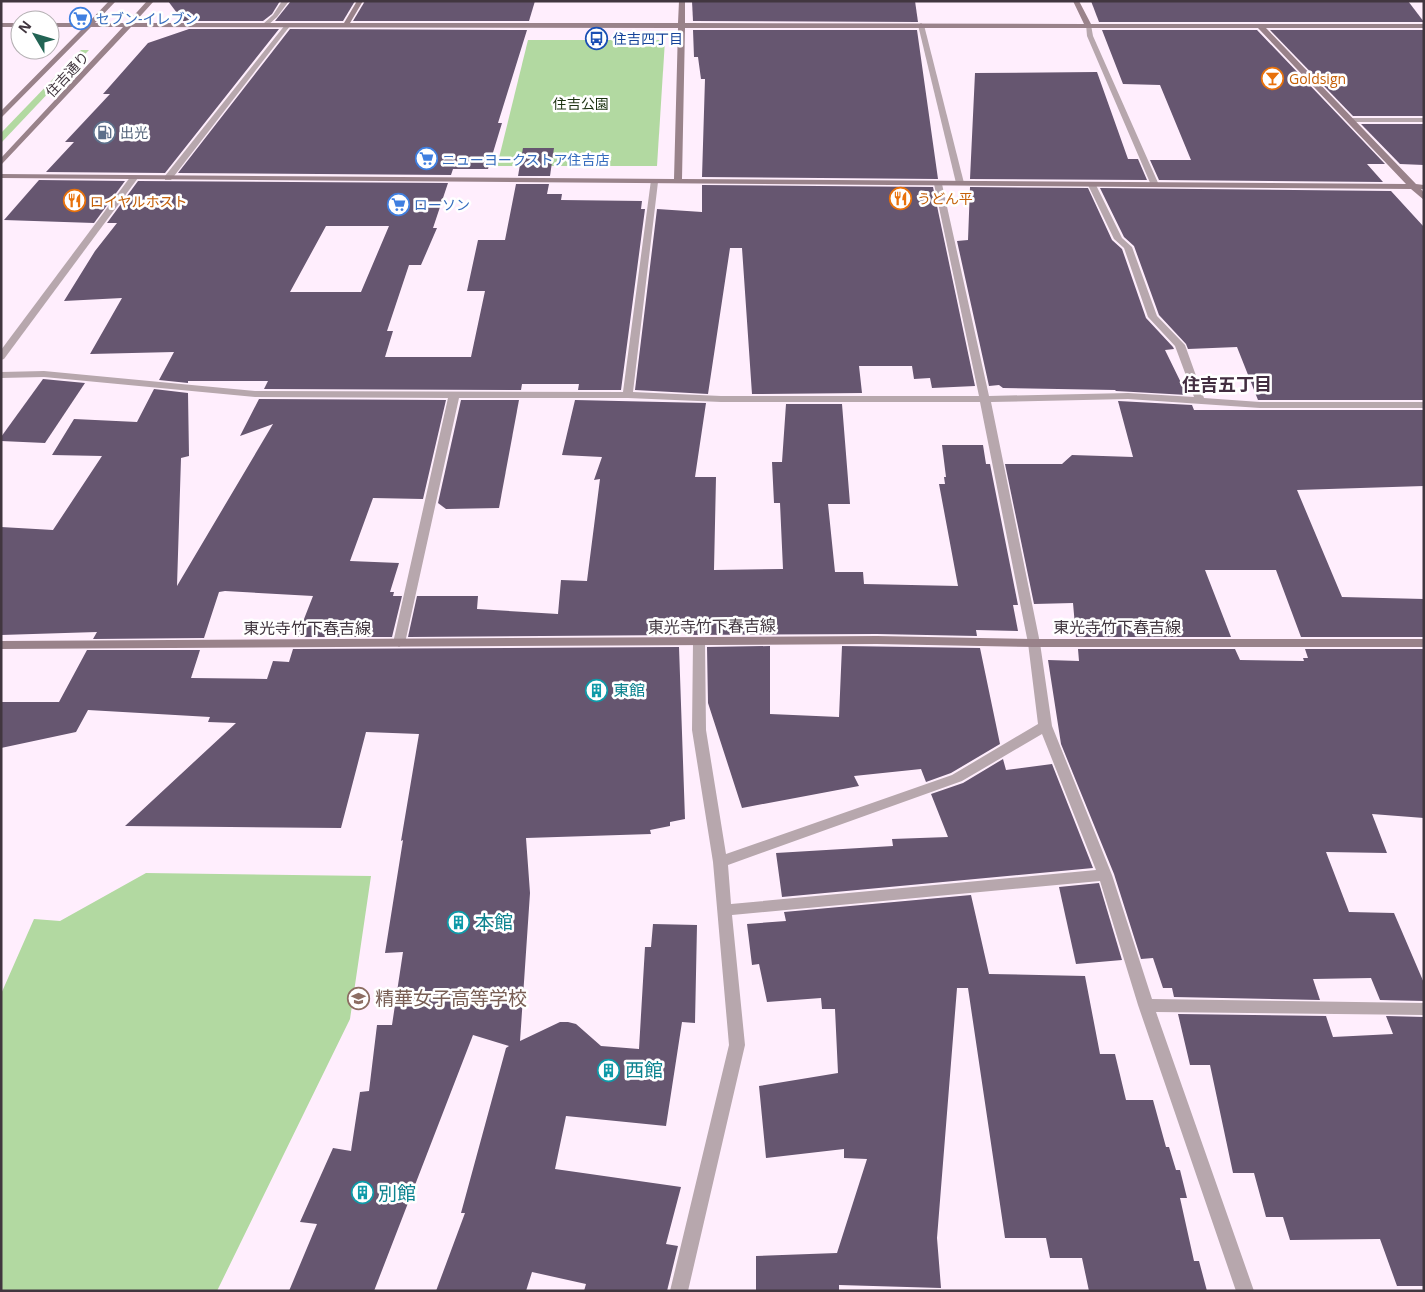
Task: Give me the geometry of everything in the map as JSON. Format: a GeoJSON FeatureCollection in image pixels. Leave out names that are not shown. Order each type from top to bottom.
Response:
{"type":"FeatureCollection","features":[{"type":"Feature","properties":{"kind":"street","name":"住吉通り"},"geometry":{"type":"LineString","coordinates":[[1,116],[113,1]]}},
{"type":"Feature","properties":{"kind":"street","name":"住吉通り"},"geometry":{"type":"LineString","coordinates":[[1,163],[151,1]]}},
{"type":"Feature","properties":{"kind":"street"},"geometry":{"type":"LineString","coordinates":[[264,25],[275,16],[286,1]]}},
{"type":"Feature","properties":{"kind":"street"},"geometry":{"type":"LineString","coordinates":[[346,25],[360,1]]}},
{"type":"Feature","properties":{"kind":"street"},"geometry":{"type":"LineString","coordinates":[[678,182],[682,1]]}},
{"type":"Feature","properties":{"kind":"street"},"geometry":{"type":"LineString","coordinates":[[1076,1],[1088,25],[1090,36],[1155,185]]}},
{"type":"Feature","properties":{"kind":"street"},"geometry":{"type":"LineString","coordinates":[[60,25],[1424,26]]}},
{"type":"Feature","properties":{"kind":"street"},"geometry":{"type":"LineString","coordinates":[[921,25],[960,183]]}},
{"type":"Feature","properties":{"kind":"street"},"geometry":{"type":"LineString","coordinates":[[168,178],[287,26]]}},
{"type":"Feature","properties":{"kind":"street"},"geometry":{"type":"LineString","coordinates":[[1260,26],[1424,198]]}},
{"type":"Feature","properties":{"kind":"street"},"geometry":{"type":"LineString","coordinates":[[1350,120],[1424,120]]}},
{"type":"Feature","properties":{"kind":"street"},"geometry":{"type":"LineString","coordinates":[[1,176],[1424,187]]}},
{"type":"Feature","properties":{"kind":"street"},"geometry":{"type":"LineString","coordinates":[[1,357],[134,178]]}},
{"type":"Feature","properties":{"kind":"street"},"geometry":{"type":"LineString","coordinates":[[628,395],[654,182]]}},
{"type":"Feature","properties":{"kind":"street"},"geometry":{"type":"LineString","coordinates":[[938,184],[1034,644],[1045,726],[1105,875],[1146,1005],[1245,1291]]}},
{"type":"Feature","properties":{"kind":"street"},"geometry":{"type":"LineString","coordinates":[[1092,185],[1118,239],[1128,247],[1153,317],[1180,345],[1200,400]]}},
{"type":"Feature","properties":{"kind":"street"},"geometry":{"type":"LineString","coordinates":[[1,375],[44,374],[254,394],[628,395],[721,399],[984,399],[1128,396],[1260,404],[1424,405]]}},
{"type":"Feature","properties":{"kind":"street"},"geometry":{"type":"LineString","coordinates":[[399,644],[454,395]]}},
{"type":"Feature","properties":{"kind":"street","name":"東光寺竹下春吉線"},"geometry":{"type":"LineString","coordinates":[[1,645],[877,640],[1034,644],[1424,643]]}},
{"type":"Feature","properties":{"kind":"street"},"geometry":{"type":"LineString","coordinates":[[679,1291],[737,1045],[720,862],[698,730],[699,642]]}},
{"type":"Feature","properties":{"kind":"street"},"geometry":{"type":"LineString","coordinates":[[720,862],[957,778],[1045,726]]}},
{"type":"Feature","properties":{"kind":"street"},"geometry":{"type":"LineString","coordinates":[[724,910],[1105,875]]}},
{"type":"Feature","properties":{"kind":"street"},"geometry":{"type":"LineString","coordinates":[[1146,1005],[1424,1009]]}},
{"type":"Feature","properties":{"kind":"green space","name":"住吉公園"},"geometry":{"type":"Polygon","coordinates":[[[528,40],[665,40],[657,166],[497,166],[528,40]]]}},
{"type":"Feature","properties":{"kind":"green space"},"geometry":{"type":"Polygon","coordinates":[[[81,50],[89,50],[1,143],[1,133],[81,50]]]}},
{"type":"Feature","properties":{"kind":"green space"},"geometry":{"type":"Polygon","coordinates":[[[146,873],[371,876],[350,1019],[217,1291],[1,1291],[1,994],[34,919],[60,921],[146,873]]]}},
{"type":"Feature","properties":{"kind":"building"},"geometry":{"type":"Polygon","coordinates":[[[168,1],[280,1],[272,14],[263,21],[183,21],[168,1]]]}},
{"type":"Feature","properties":{"kind":"building"},"geometry":{"type":"Polygon","coordinates":[[[291,1],[355,1],[343,21],[275,21],[291,1]]]}},
{"type":"Feature","properties":{"kind":"building"},"geometry":{"type":"Polygon","coordinates":[[[365,1],[535,1],[529,21],[353,21],[365,1]]]}},
{"type":"Feature","properties":{"kind":"building"},"geometry":{"type":"Polygon","coordinates":[[[692,1],[915,1],[918,22],[693,21],[692,1]]]}},
{"type":"Feature","properties":{"kind":"building"},"geometry":{"type":"Polygon","coordinates":[[[1091,1],[1408,1],[1424,22],[1099,22],[1091,1]]]}},
{"type":"Feature","properties":{"kind":"building"},"geometry":{"type":"Polygon","coordinates":[[[189,29],[279,29],[165,173],[46,172],[74,142],[65,142],[110,94],[103,94],[148,43],[189,29]]]}},
{"type":"Feature","properties":{"kind":"building"},"geometry":{"type":"Polygon","coordinates":[[[290,29],[527,30],[498,123],[502,123],[488,169],[453,169],[451,175],[178,173],[290,29]]]}},
{"type":"Feature","properties":{"kind":"building"},"geometry":{"type":"Polygon","coordinates":[[[693,30],[917,30],[938,179],[702,177],[705,79],[701,79],[698,57],[694,57],[693,30]]]}},
{"type":"Feature","properties":{"kind":"building"},"geometry":{"type":"Polygon","coordinates":[[[1102,30],[1257,30],[1385,164],[1367,164],[1383,182],[1159,180],[1150,160],[1191,160],[1160,85],[1123,84],[1102,30]]]}},
{"type":"Feature","properties":{"kind":"building"},"geometry":{"type":"Polygon","coordinates":[[[1270,30],[1424,30],[1424,116],[1353,116],[1270,30]]]}},
{"type":"Feature","properties":{"kind":"building"},"geometry":{"type":"Polygon","coordinates":[[[1097,72],[1128,159],[1138,159],[1147,180],[970,179],[975,73],[1097,72]]]}},
{"type":"Feature","properties":{"kind":"building"},"geometry":{"type":"Polygon","coordinates":[[[1361,124],[1424,124],[1424,165],[1400,164],[1361,124]]]}},
{"type":"Feature","properties":{"kind":"building"},"geometry":{"type":"Polygon","coordinates":[[[523,148],[554,148],[550,176],[518,176],[523,148]]]}},
{"type":"Feature","properties":{"kind":"building"},"geometry":{"type":"Polygon","coordinates":[[[39,180],[125,181],[94,223],[4,220],[39,180]]]}},
{"type":"Feature","properties":{"kind":"building"},"geometry":{"type":"Polygon","coordinates":[[[138,181],[448,183],[433,228],[437,228],[421,265],[409,265],[387,331],[393,331],[385,357],[471,357],[485,291],[467,291],[478,240],[505,240],[516,184],[549,184],[547,194],[562,194],[561,200],[642,201],[641,209],[645,209],[621,390],[578,390],[579,384],[522,384],[521,390],[264,389],[268,381],[188,381],[188,383],[159,380],[174,352],[90,354],[122,298],[64,301],[95,251],[117,223],[107,223],[138,181]],[[326,226],[290,292],[361,292],[389,226],[326,226]]]}},
{"type":"Feature","properties":{"kind":"building"},"geometry":{"type":"Polygon","coordinates":[[[702,185],[933,187],[975,386],[932,388],[930,378],[914,379],[912,366],[859,366],[862,393],[752,394],[742,248],[730,248],[708,394],[635,390],[657,209],[702,212],[702,185]]]}},
{"type":"Feature","properties":{"kind":"building"},"geometry":{"type":"Polygon","coordinates":[[[970,187],[1088,188],[1112,240],[1122,249],[1146,318],[1174,349],[1165,350],[1187,395],[1115,390],[1003,388],[999,385],[989,386],[957,241],[968,240],[970,187]]]}},
{"type":"Feature","properties":{"kind":"building"},"geometry":{"type":"Polygon","coordinates":[[[1100,188],[1391,191],[1424,227],[1424,400],[1258,400],[1237,347],[1188,349],[1186,344],[1159,315],[1134,246],[1124,237],[1100,188]]]}},
{"type":"Feature","properties":{"kind":"building"},"geometry":{"type":"Polygon","coordinates":[[[43,379],[85,383],[45,443],[1,441],[1,437],[43,379]]]}},
{"type":"Feature","properties":{"kind":"building"},"geometry":{"type":"Polygon","coordinates":[[[154,389],[188,393],[189,456],[181,458],[177,586],[273,424],[240,436],[259,399],[446,400],[423,499],[373,498],[350,561],[399,563],[390,592],[394,592],[393,596],[402,596],[392,637],[297,637],[313,596],[225,591],[219,592],[204,638],[93,639],[97,632],[1,635],[1,527],[53,530],[102,456],[52,455],[74,419],[137,422],[154,389]]]}},
{"type":"Feature","properties":{"kind":"building"},"geometry":{"type":"Polygon","coordinates":[[[461,400],[519,400],[499,508],[446,509],[438,503],[461,400]]]}},
{"type":"Feature","properties":{"kind":"building"},"geometry":{"type":"Polygon","coordinates":[[[575,400],[706,403],[695,477],[716,477],[714,570],[783,569],[780,503],[774,503],[772,462],[782,462],[786,404],[842,404],[850,504],[828,504],[835,572],[863,572],[864,584],[958,586],[939,484],[945,484],[944,477],[946,477],[942,445],[983,445],[986,464],[990,464],[1018,605],[1013,605],[1018,631],[976,630],[977,636],[877,634],[685,635],[679,617],[677,617],[678,635],[408,637],[417,596],[478,596],[477,609],[558,614],[561,580],[587,581],[600,479],[594,480],[602,457],[562,455],[575,400]]]}},
{"type":"Feature","properties":{"kind":"building"},"geometry":{"type":"Polygon","coordinates":[[[1118,401],[1192,405],[1194,410],[1424,410],[1424,486],[1297,490],[1342,597],[1424,599],[1424,637],[1301,637],[1276,570],[1205,570],[1231,637],[1076,637],[1073,603],[1034,604],[1005,464],[1062,464],[1072,455],[1133,457],[1118,401]]]}},
{"type":"Feature","properties":{"kind":"building"},"geometry":{"type":"Polygon","coordinates":[[[770,646],[770,714],[839,717],[842,646],[980,648],[1000,744],[951,773],[926,782],[921,769],[854,776],[859,786],[742,808],[708,703],[707,647],[770,646]]]}},
{"type":"Feature","properties":{"kind":"building"},"geometry":{"type":"Polygon","coordinates":[[[679,647],[685,819],[670,822],[670,826],[650,830],[651,834],[526,838],[530,893],[520,1041],[560,1022],[568,1022],[576,1024],[601,1046],[639,1049],[645,947],[651,947],[653,924],[697,925],[695,1023],[682,1022],[666,1126],[566,1116],[555,1169],[681,1187],[666,1244],[678,1246],[667,1291],[584,1291],[586,1284],[532,1272],[526,1291],[436,1291],[465,1213],[461,1213],[506,1048],[509,1046],[473,1035],[374,1291],[289,1291],[317,1224],[300,1222],[333,1148],[351,1151],[360,1092],[369,1091],[377,1025],[392,1025],[403,952],[385,953],[419,734],[366,732],[341,828],[125,826],[236,723],[208,722],[210,717],[88,710],[76,732],[1,748],[1,702],[59,702],[87,650],[200,650],[191,678],[267,679],[273,661],[289,662],[293,649],[679,647]]]}},
{"type":"Feature","properties":{"kind":"building"},"geometry":{"type":"Polygon","coordinates":[[[1078,649],[1235,649],[1240,660],[1304,661],[1303,658],[1308,658],[1305,649],[1424,649],[1424,818],[1372,814],[1387,853],[1326,852],[1349,912],[1394,913],[1424,983],[1424,1001],[1380,1000],[1371,978],[1313,979],[1320,1000],[1174,997],[1172,988],[1163,988],[1153,958],[1141,959],[1114,874],[1061,744],[1048,660],[1079,661],[1078,649]]]}},
{"type":"Feature","properties":{"kind":"building"},"geometry":{"type":"Polygon","coordinates":[[[1003,759],[1006,770],[1052,764],[1093,868],[782,897],[776,853],[893,846],[892,839],[948,837],[931,794],[963,783],[1003,759]]]}},
{"type":"Feature","properties":{"kind":"building"},"geometry":{"type":"Polygon","coordinates":[[[1099,883],[1122,960],[1076,964],[1059,887],[1099,883]]]}},
{"type":"Feature","properties":{"kind":"building"},"geometry":{"type":"Polygon","coordinates":[[[971,895],[989,974],[1085,976],[1100,1054],[1115,1054],[1126,1100],[1153,1100],[1166,1147],[1169,1147],[1176,1170],[1180,1170],[1187,1198],[1180,1198],[1194,1261],[1199,1261],[1207,1291],[1089,1291],[1082,1258],[1050,1258],[1046,1238],[1005,1238],[968,988],[957,988],[937,1238],[941,1288],[839,1285],[839,1291],[756,1291],[756,1256],[837,1253],[867,1159],[844,1158],[844,1149],[766,1158],[759,1086],[838,1073],[835,1009],[822,1009],[821,998],[767,1002],[759,964],[752,965],[747,924],[786,921],[784,912],[971,895]]]}},
{"type":"Feature","properties":{"kind":"building"},"geometry":{"type":"Polygon","coordinates":[[[1178,1014],[1326,1016],[1333,1037],[1393,1034],[1386,1016],[1424,1017],[1424,1286],[1397,1286],[1380,1239],[1290,1240],[1283,1217],[1266,1217],[1254,1173],[1233,1173],[1210,1065],[1190,1065],[1178,1014]]]}},
{"type":"Feature","properties":{"kind":"place","name":"セブン-イレブン"},"geometry":{"type":"Point","coordinates":[80,18]}},
{"type":"Feature","properties":{"kind":"place","name":"住吉四丁目"},"geometry":{"type":"Point","coordinates":[597,38]}},
{"type":"Feature","properties":{"kind":"place","name":"Goldsign"},"geometry":{"type":"Point","coordinates":[1273,78]}},
{"type":"Feature","properties":{"kind":"place","name":"出光"},"geometry":{"type":"Point","coordinates":[104,132]}},
{"type":"Feature","properties":{"kind":"place","name":"ニューヨークストア住吉店"},"geometry":{"type":"Point","coordinates":[426,159]}},
{"type":"Feature","properties":{"kind":"place","name":"うどん平"},"geometry":{"type":"Point","coordinates":[901,198]}},
{"type":"Feature","properties":{"kind":"place","name":"ロイヤルホスト"},"geometry":{"type":"Point","coordinates":[74,201]}},
{"type":"Feature","properties":{"kind":"place","name":"ローソン"},"geometry":{"type":"Point","coordinates":[398,204]}},
{"type":"Feature","properties":{"kind":"place","name":"東館"},"geometry":{"type":"Point","coordinates":[597,690]}},
{"type":"Feature","properties":{"kind":"place","name":"本館"},"geometry":{"type":"Point","coordinates":[459,922]}},
{"type":"Feature","properties":{"kind":"place","name":"精華女子高等学校"},"geometry":{"type":"Point","coordinates":[359,998]}},
{"type":"Feature","properties":{"kind":"place","name":"西館"},"geometry":{"type":"Point","coordinates":[609,1070]}},
{"type":"Feature","properties":{"kind":"place","name":"別館"},"geometry":{"type":"Point","coordinates":[362,1193]}},
{"type":"Feature","properties":{"kind":"district","name":"住吉五丁目"},"geometry":{"type":"Point","coordinates":[1227,384]}}]}
